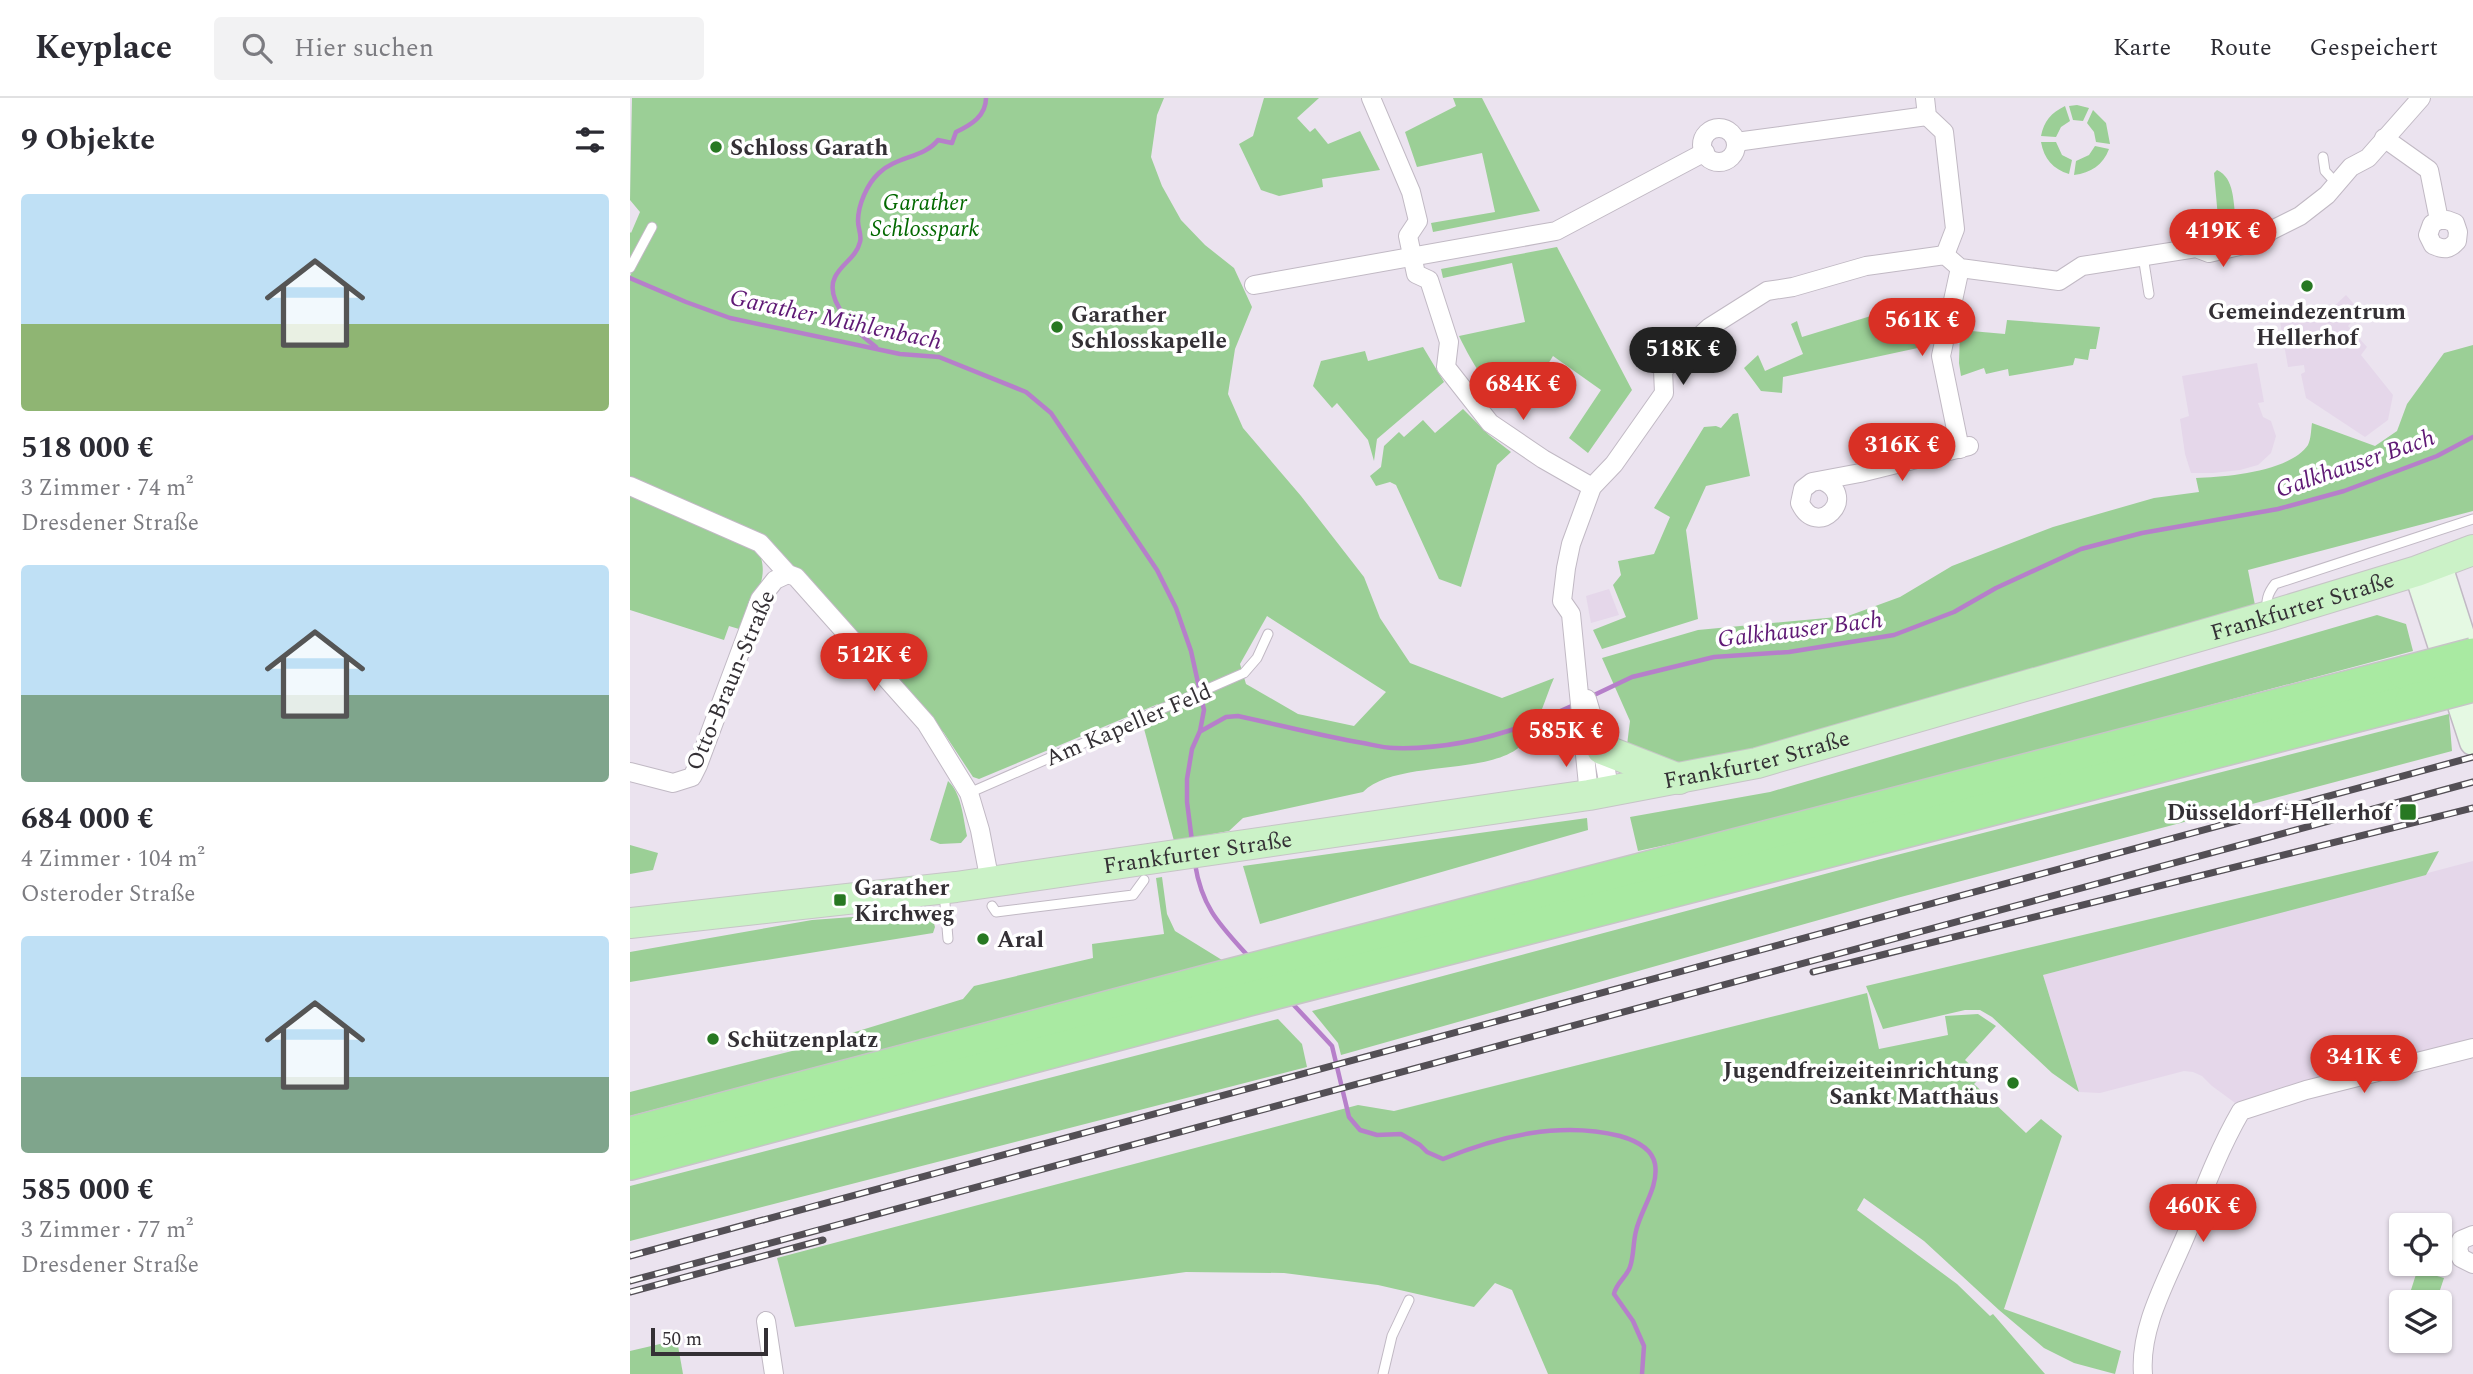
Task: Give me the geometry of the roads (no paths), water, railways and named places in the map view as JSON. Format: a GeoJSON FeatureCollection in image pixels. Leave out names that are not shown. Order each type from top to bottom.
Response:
{"type":"FeatureCollection","features":[{"type":"Feature","properties":{"kind":"highway"},"geometry":{"type":"LineString","coordinates":[[630,1134],[1332,965],[2409,687],[2473,655]]}},
{"type":"Feature","properties":{"kind":"highway"},"geometry":{"type":"LineString","coordinates":[[2409,687],[2473,685]]}},
{"type":"Feature","properties":{"kind":"highway"},"geometry":{"type":"LineString","coordinates":[[630,1163],[1233,989]]}},
{"type":"Feature","properties":{"kind":"main road","name":"Frankfurter Straße"},"geometry":{"type":"LineString","coordinates":[[630,923],[944,888],[991,894],[1175,856],[1680,779],[1757,763],[2269,616],[2473,551]]}},
{"type":"Feature","properties":{"kind":"main road"},"geometry":{"type":"LineString","coordinates":[[1594,741],[1680,779]]}},
{"type":"Feature","properties":{"kind":"main road","name":"Frankfurter Straße"},"geometry":{"type":"LineString","coordinates":[[630,939],[813,903]]}},
{"type":"Feature","properties":{"kind":"street"},"geometry":{"type":"LineString","coordinates":[[1371,98],[1411,192],[1418,221],[1408,236],[1416,274],[1429,280],[1449,342],[1446,367],[1489,423],[1592,487]]}},
{"type":"Feature","properties":{"kind":"street"},"geometry":{"type":"LineString","coordinates":[[1925,98],[1927,117],[1944,132],[1955,229],[1945,256]]}},
{"type":"Feature","properties":{"kind":"street"},"geometry":{"type":"LineString","coordinates":[[1599,793],[1594,741],[1576,663],[1570,614],[1562,601],[1571,544],[1592,487],[1614,464],[1664,393],[1663,370],[1710,327],[1767,291],[1793,287],[1866,266],[1945,256],[1960,268],[2059,281],[2082,266],[2196,248],[2209,253],[2261,241],[2270,232],[2300,216],[2327,195],[2351,167],[2368,158],[2421,98]]}},
{"type":"Feature","properties":{"kind":"street"},"geometry":{"type":"LineString","coordinates":[[1254,285],[1556,231],[1705,152],[1703,146],[1706,135],[1717,128],[1732,133],[1736,142],[1927,117]]}},
{"type":"Feature","properties":{"kind":"street"},"geometry":{"type":"LineString","coordinates":[[2384,138],[2429,170],[2439,220]]}},
{"type":"Feature","properties":{"kind":"street"},"geometry":{"type":"LineString","coordinates":[[1823,481],[1964,447],[1941,356],[1960,268]]}},
{"type":"Feature","properties":{"kind":"street"},"geometry":{"type":"LineString","coordinates":[[630,486],[760,543],[788,574],[796,577],[906,698],[926,723],[969,793],[980,830],[991,894]]}},
{"type":"Feature","properties":{"kind":"street"},"geometry":{"type":"LineString","coordinates":[[2427,567],[2473,672]]}},
{"type":"Feature","properties":{"kind":"street"},"geometry":{"type":"LineString","coordinates":[[2427,567],[2473,742]]}},
{"type":"Feature","properties":{"kind":"street","name":"Otto-Braun-Straße"},"geometry":{"type":"LineString","coordinates":[[630,772],[673,783],[692,777],[760,599],[775,580],[788,574]]}},
{"type":"Feature","properties":{"kind":"street"},"geometry":{"type":"LineString","coordinates":[[2143,1374],[2143,1348],[2155,1310],[2223,1142],[2241,1111],[2306,1090],[2473,1048]]}},
{"type":"Feature","properties":{"kind":"street"},"geometry":{"type":"LineString","coordinates":[[2473,1235],[2461,1240],[2458,1250],[2465,1262],[2473,1264]]}},
{"type":"Feature","properties":{"kind":"street"},"geometry":{"type":"LineString","coordinates":[[766,1321],[774,1374]]}},
{"type":"Feature","properties":{"kind":"lane"},"geometry":{"type":"LineString","coordinates":[[2323,157],[2325,172],[2337,184]]}},
{"type":"Feature","properties":{"kind":"lane"},"geometry":{"type":"LineString","coordinates":[[632,264],[652,228]]}},
{"type":"Feature","properties":{"kind":"lane"},"geometry":{"type":"LineString","coordinates":[[2143,256],[2149,294]]}},
{"type":"Feature","properties":{"kind":"lane"},"geometry":{"type":"LineString","coordinates":[[2269,616],[2267,600],[2275,584],[2473,519]]}},
{"type":"Feature","properties":{"kind":"lane","name":"Am Kapeller Feld"},"geometry":{"type":"LineString","coordinates":[[969,793],[1244,673],[1257,659],[1268,634]]}},
{"type":"Feature","properties":{"kind":"lane"},"geometry":{"type":"LineString","coordinates":[[991,894],[996,912],[1133,895],[1144,880]]}},
{"type":"Feature","properties":{"kind":"lane"},"geometry":{"type":"LineString","coordinates":[[944,888],[948,939]]}},
{"type":"Feature","properties":{"kind":"lane"},"geometry":{"type":"LineString","coordinates":[[1383,1374],[1392,1336],[1409,1300]]}},
{"type":"Feature","properties":{"kind":"waterway"},"geometry":{"type":"LineString","coordinates":[[876,347],[845,316],[838,306],[833,286],[838,272],[860,242],[858,215],[864,195],[886,167],[925,150],[938,140],[952,143],[956,132],[980,115],[986,98]]}},
{"type":"Feature","properties":{"kind":"waterway","name":"Garather Mühlenbach"},"geometry":{"type":"LineString","coordinates":[[630,278],[730,318],[900,354],[939,357],[1026,392],[1051,413],[1157,570],[1176,608],[1191,651],[1204,710],[1200,731],[1192,749],[1187,779],[1192,841]]}},
{"type":"Feature","properties":{"kind":"waterway","name":"Galkhauser Bach"},"geometry":{"type":"LineString","coordinates":[[1592,696],[1632,677],[1714,657],[1789,652],[1894,635],[1954,612],[1996,588],[2081,549],[2142,533],[2278,509],[2344,491],[2437,456],[2473,437]]}},
{"type":"Feature","properties":{"kind":"waterway","name":"Galkhauser Bach"},"geometry":{"type":"LineString","coordinates":[[1201,731],[1226,717],[1238,716],[1378,746],[1417,748],[1464,742],[1509,731],[1574,705]]}},
{"type":"Feature","properties":{"kind":"waterway","name":"Garather Mühlenbach"},"geometry":{"type":"LineString","coordinates":[[1195,864],[1202,893],[1214,915],[1249,957]]}},
{"type":"Feature","properties":{"kind":"waterway","name":"Garather Mühlenbach"},"geometry":{"type":"LineString","coordinates":[[1291,1002],[1332,1046],[1349,1117],[1360,1130],[1377,1135],[1401,1134],[1427,1152],[1443,1159],[1530,1133],[1575,1130],[1620,1136],[1636,1142],[1650,1153],[1656,1173],[1652,1190],[1638,1223],[1630,1267],[1614,1294],[1633,1321],[1644,1346],[1642,1374]]}},
{"type":"Feature","properties":{"kind":"railway"},"geometry":{"type":"LineString","coordinates":[[630,1256],[2473,757]]}},
{"type":"Feature","properties":{"kind":"railway"},"geometry":{"type":"LineString","coordinates":[[630,1281],[2473,782]]}},
{"type":"Feature","properties":{"kind":"railway"},"geometry":{"type":"LineString","coordinates":[[1813,972],[2473,808]]}},
{"type":"Feature","properties":{"kind":"railway"},"geometry":{"type":"LineString","coordinates":[[630,1292],[823,1240]]}},
{"type":"Feature","properties":{"kind":"place","name":"Schloss Garath"},"geometry":{"type":"Point","coordinates":[716,147]}},
{"type":"Feature","properties":{"kind":"place","name":"Gemeindezentrum Hellerhof"},"geometry":{"type":"Point","coordinates":[2307,286]}},
{"type":"Feature","properties":{"kind":"place","name":"Garather Schlosskapelle"},"geometry":{"type":"Point","coordinates":[1057,327]}},
{"type":"Feature","properties":{"kind":"place","name":"Düsseldorf-Hellerhof"},"geometry":{"type":"Point","coordinates":[2408,812]}},
{"type":"Feature","properties":{"kind":"place","name":"Garather Kirchweg"},"geometry":{"type":"Point","coordinates":[840,900]}},
{"type":"Feature","properties":{"kind":"place","name":"Aral"},"geometry":{"type":"Point","coordinates":[983,939]}},
{"type":"Feature","properties":{"kind":"place","name":"Schützenplatz"},"geometry":{"type":"Point","coordinates":[713,1039]}},
{"type":"Feature","properties":{"kind":"place","name":"Jugendfreizeiteinrichtung Sankt Matthäus"},"geometry":{"type":"Point","coordinates":[2013,1083]}},
{"type":"Feature","properties":{"kind":"park label","name":"Garather Schlosspark"},"geometry":{"type":"Point","coordinates":[925,215]}}]}
